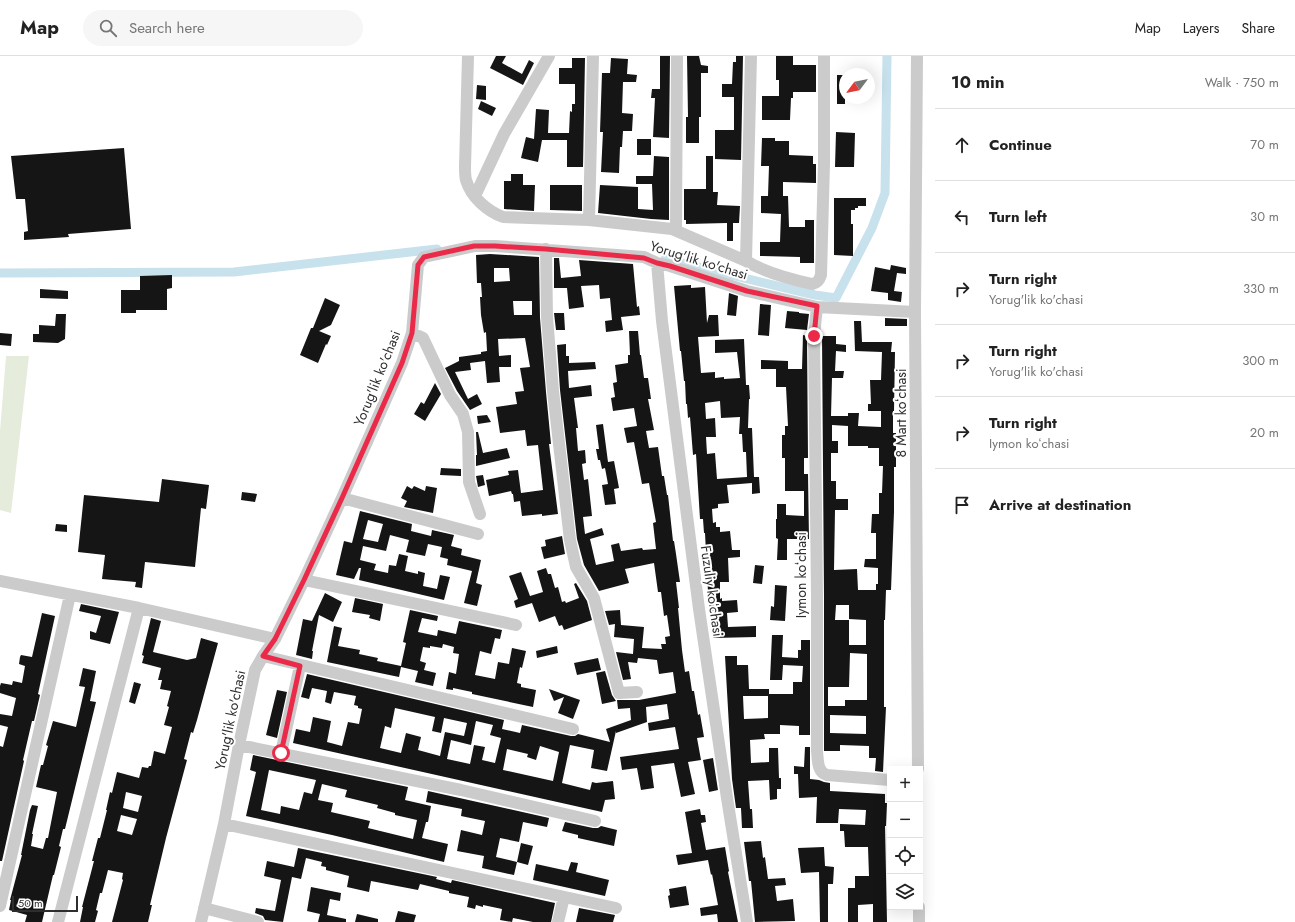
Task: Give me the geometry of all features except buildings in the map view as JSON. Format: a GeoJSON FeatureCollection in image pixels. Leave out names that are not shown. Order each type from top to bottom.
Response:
{"type":"FeatureCollection","features":[{"type":"Feature","properties":{"kind":"street"},"geometry":{"type":"LineString","coordinates":[[468,56],[466,179],[475,196],[487,209],[503,217],[589,220],[676,230],[746,261],[756,267],[800,282],[812,284],[817,283],[821,275],[824,163],[824,56]]}},
{"type":"Feature","properties":{"kind":"street"},"geometry":{"type":"LineString","coordinates":[[475,196],[504,134],[549,56]]}},
{"type":"Feature","properties":{"kind":"street"},"geometry":{"type":"LineString","coordinates":[[589,220],[593,56]]}},
{"type":"Feature","properties":{"kind":"street"},"geometry":{"type":"LineString","coordinates":[[676,230],[677,56]]}},
{"type":"Feature","properties":{"kind":"street"},"geometry":{"type":"LineString","coordinates":[[746,261],[750,56]]}},
{"type":"Feature","properties":{"kind":"street","name":"8 Mart koʻchasi"},"geometry":{"type":"LineString","coordinates":[[917,56],[915,312],[918,766]]}},
{"type":"Feature","properties":{"kind":"street","name":"Yorug'lik ko'chasi"},"geometry":{"type":"LineString","coordinates":[[201,922],[224,824],[255,670],[275,639],[304,580],[402,363],[412,333],[418,265],[424,257],[474,246],[546,249],[644,258],[747,291],[817,306],[915,312]]}},
{"type":"Feature","properties":{"kind":"street"},"geometry":{"type":"LineString","coordinates":[[546,249],[547,317],[553,390],[570,540],[576,567],[594,598],[619,693],[637,692]]}},
{"type":"Feature","properties":{"kind":"street","name":"Fuzuliy koʻchasi"},"geometry":{"type":"LineString","coordinates":[[657,263],[663,329],[699,609],[726,798],[746,922]]}},
{"type":"Feature","properties":{"kind":"street","name":"Iymon koʻchasi"},"geometry":{"type":"LineString","coordinates":[[817,306],[814,336],[817,596],[816,751],[818,767],[821,772],[827,775],[887,780]]}},
{"type":"Feature","properties":{"kind":"street"},"geometry":{"type":"LineString","coordinates":[[412,333],[423,338],[450,395],[463,414],[468,432],[469,482],[480,514]]}},
{"type":"Feature","properties":{"kind":"street"},"geometry":{"type":"LineString","coordinates":[[342,498],[478,534]]}},
{"type":"Feature","properties":{"kind":"street"},"geometry":{"type":"LineString","coordinates":[[304,580],[516,625]]}},
{"type":"Feature","properties":{"kind":"street"},"geometry":{"type":"LineString","coordinates":[[0,581],[139,608],[275,639]]}},
{"type":"Feature","properties":{"kind":"street"},"geometry":{"type":"LineString","coordinates":[[0,906],[70,595]]}},
{"type":"Feature","properties":{"kind":"street"},"geometry":{"type":"LineString","coordinates":[[58,922],[139,608]]}},
{"type":"Feature","properties":{"kind":"street"},"geometry":{"type":"LineString","coordinates":[[263,656],[300,666],[572,729]]}},
{"type":"Feature","properties":{"kind":"street"},"geometry":{"type":"LineString","coordinates":[[281,753],[300,666]]}},
{"type":"Feature","properties":{"kind":"street"},"geometry":{"type":"LineString","coordinates":[[239,745],[461,790],[595,821]]}},
{"type":"Feature","properties":{"kind":"street"},"geometry":{"type":"LineString","coordinates":[[224,824],[616,908]]}},
{"type":"Feature","properties":{"kind":"street"},"geometry":{"type":"LineString","coordinates":[[558,922],[564,897]]}},
{"type":"Feature","properties":{"kind":"street"},"geometry":{"type":"LineString","coordinates":[[204,908],[258,922]]}},
{"type":"Feature","properties":{"kind":"street"},"geometry":{"type":"LineString","coordinates":[[919,910],[919,922]]}},
{"type":"Feature","properties":{"kind":"green space"},"geometry":{"type":"Polygon","coordinates":[[[6,356],[29,356],[11,513],[0,510],[0,431],[6,356]]]}},
{"type":"Feature","properties":{"kind":"waterway"},"geometry":{"type":"LineString","coordinates":[[665,259],[815,295],[836,298],[872,228],[885,193],[887,56]]}},
{"type":"Feature","properties":{"kind":"waterway"},"geometry":{"type":"LineString","coordinates":[[0,273],[234,272],[437,249]]}},
{"type":"Feature","properties":{"kind":"route"},"geometry":{"type":"LineString","coordinates":[[281,753],[300,666],[263,656],[275,639],[304,580],[402,363],[412,333],[418,265],[424,257],[474,246],[495,246],[644,258],[747,291],[817,306],[814,336]]}}]}
